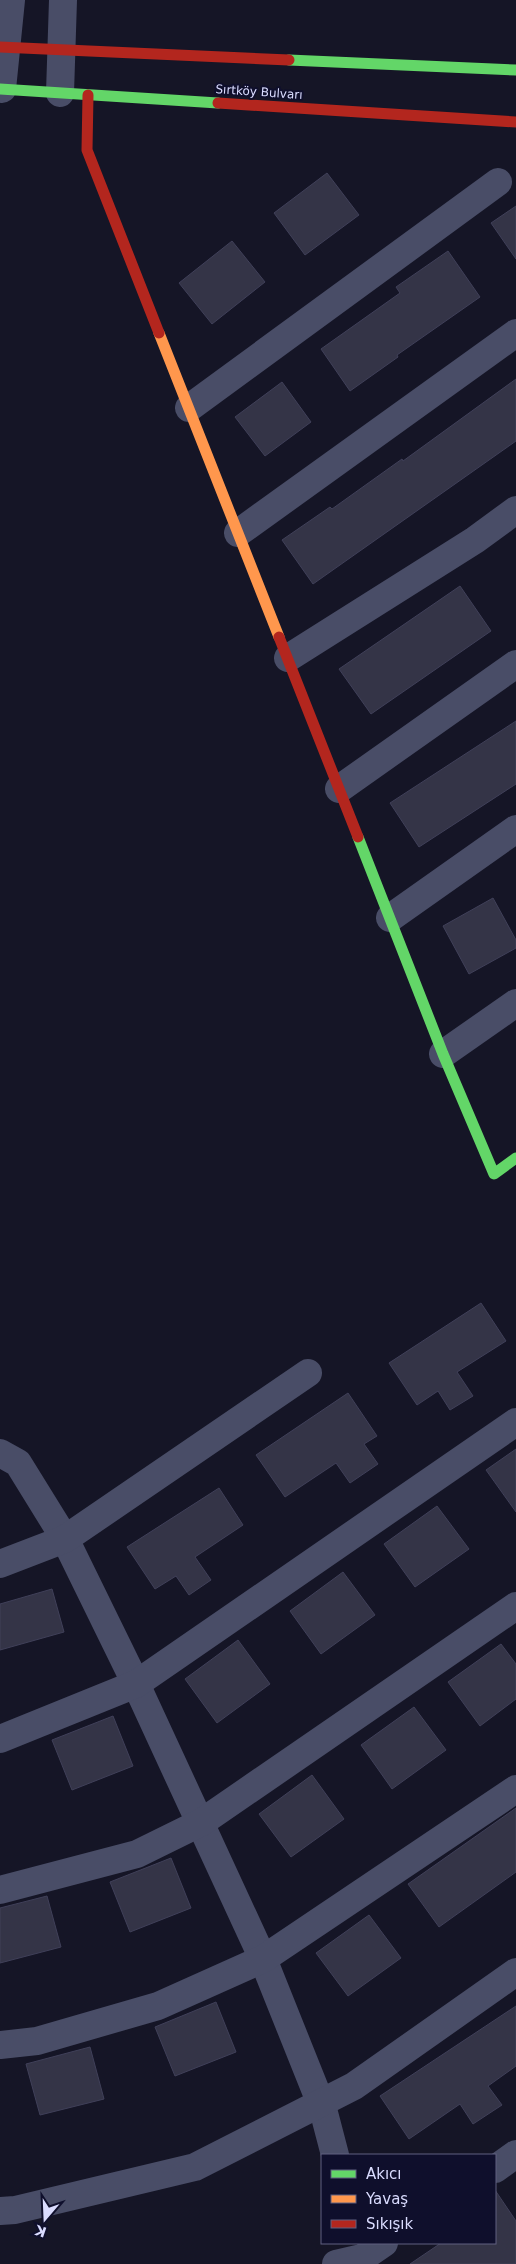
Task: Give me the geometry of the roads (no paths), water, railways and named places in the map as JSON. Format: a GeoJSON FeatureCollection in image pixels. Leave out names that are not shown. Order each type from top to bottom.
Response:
{"type":"FeatureCollection","features":[{"type":"Feature","properties":{"kind":"street"},"geometry":{"type":"LineString","coordinates":[[1,89],[3,47],[11,0]]}},
{"type":"Feature","properties":{"kind":"street"},"geometry":{"type":"LineString","coordinates":[[60,93],[63,0]]}},
{"type":"Feature","properties":{"kind":"street"},"geometry":{"type":"LineString","coordinates":[[3,47],[516,70]]}},
{"type":"Feature","properties":{"kind":"street","name":"Sırtköy Bulvarı"},"geometry":{"type":"LineString","coordinates":[[1,89],[516,122]]}},
{"type":"Feature","properties":{"kind":"street"},"geometry":{"type":"LineString","coordinates":[[88,95],[87,150],[444,1054],[494,1174],[516,1158]]}},
{"type":"Feature","properties":{"kind":"street"},"geometry":{"type":"LineString","coordinates":[[189,408],[498,182]]}},
{"type":"Feature","properties":{"kind":"street"},"geometry":{"type":"LineString","coordinates":[[238,533],[516,333]]}},
{"type":"Feature","properties":{"kind":"street"},"geometry":{"type":"LineString","coordinates":[[288,658],[475,540],[516,510]]}},
{"type":"Feature","properties":{"kind":"street"},"geometry":{"type":"LineString","coordinates":[[339,789],[516,664]]}},
{"type":"Feature","properties":{"kind":"street"},"geometry":{"type":"LineString","coordinates":[[390,918],[516,830]]}},
{"type":"Feature","properties":{"kind":"street"},"geometry":{"type":"LineString","coordinates":[[444,1054],[516,1003]]}},
{"type":"Feature","properties":{"kind":"street"},"geometry":{"type":"LineString","coordinates":[[0,1564],[65,1539],[308,1373]]}},
{"type":"Feature","properties":{"kind":"street"},"geometry":{"type":"LineString","coordinates":[[0,1739],[136,1684],[516,1422]]}},
{"type":"Feature","properties":{"kind":"street"},"geometry":{"type":"LineString","coordinates":[[0,1453],[18,1463],[65,1539],[202,1822],[263,1959],[320,2103],[335,2154]]}},
{"type":"Feature","properties":{"kind":"street"},"geometry":{"type":"LineString","coordinates":[[0,1890],[137,1854],[202,1822],[516,1606]]}},
{"type":"Feature","properties":{"kind":"street"},"geometry":{"type":"LineString","coordinates":[[0,2045],[37,2040],[158,2006],[263,1959],[516,1790]]}},
{"type":"Feature","properties":{"kind":"street"},"geometry":{"type":"LineString","coordinates":[[0,2211],[15,2210],[195,2167],[354,2086],[516,1972]]}},
{"type":"Feature","properties":{"kind":"street"},"geometry":{"type":"LineString","coordinates":[[496,2168],[516,2154]]}},
{"type":"Feature","properties":{"kind":"street"},"geometry":{"type":"LineString","coordinates":[[336,2264],[361,2255],[382,2244]]}}]}
